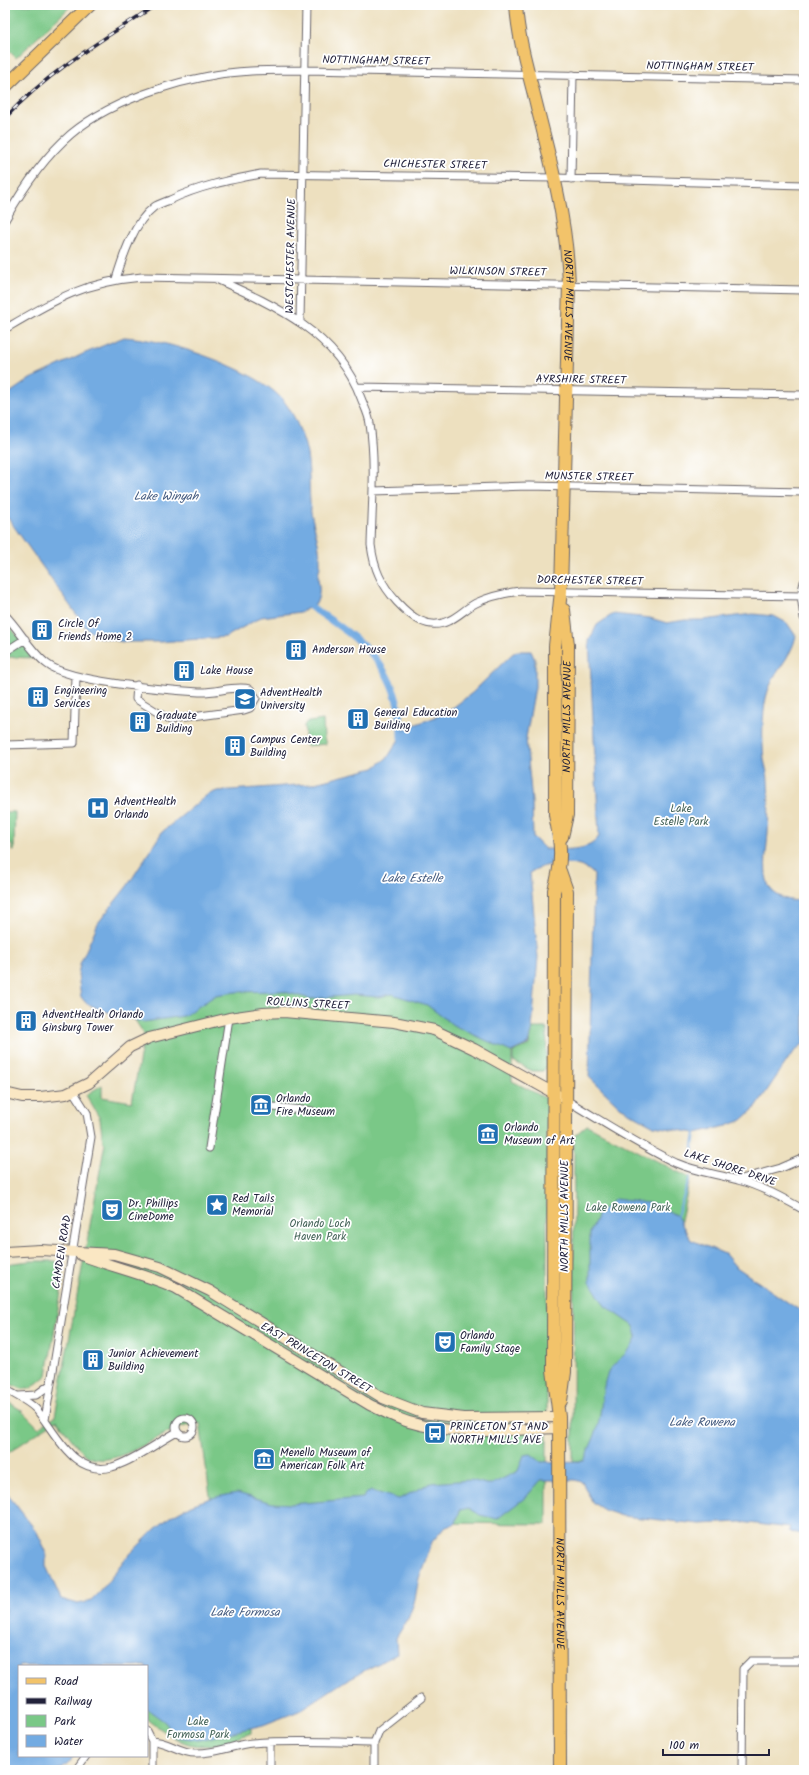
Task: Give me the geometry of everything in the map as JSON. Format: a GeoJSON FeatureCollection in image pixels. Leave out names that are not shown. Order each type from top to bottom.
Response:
{"type":"FeatureCollection","features":[{"type":"Feature","properties":{"kind":"main road"},"geometry":{"type":"LineString","coordinates":[[5,87],[90,5]]}},
{"type":"Feature","properties":{"kind":"main road","name":"NORTH MILLS AVENUE"},"geometry":{"type":"LineString","coordinates":[[516,5],[529,75],[555,178],[566,232],[569,284],[562,591],[568,645],[567,815],[561,842],[560,871],[554,890],[553,1370],[559,1423],[560,1770]]}},
{"type":"Feature","properties":{"kind":"main road","name":"NORTH MILLS AVENUE"},"geometry":{"type":"LineString","coordinates":[[559,1423],[565,1372],[567,891],[560,871]]}},
{"type":"Feature","properties":{"kind":"main road","name":"ROLLINS STREET"},"geometry":{"type":"LineString","coordinates":[[5,1093],[22,1097],[58,1096],[89,1083],[100,1075],[124,1052],[139,1042],[229,1018],[263,1012],[284,1012],[413,1025],[434,1030],[474,1049],[566,1100]]}},
{"type":"Feature","properties":{"kind":"main road","name":"EAST PRINCETON STREET"},"geometry":{"type":"LineString","coordinates":[[5,1252],[40,1250],[114,1254],[160,1267],[210,1291],[383,1398],[416,1411],[442,1417],[559,1423]]}},
{"type":"Feature","properties":{"kind":"main road","name":"EAST PRINCETON STREET"},"geometry":{"type":"LineString","coordinates":[[73,1252],[105,1264],[150,1276],[176,1288],[370,1405],[409,1423],[444,1430],[465,1430],[559,1423]]}},
{"type":"Feature","properties":{"kind":"street","name":"WESTCHESTER AVENUE"},"geometry":{"type":"LineString","coordinates":[[306,5],[306,70],[300,322],[326,344],[347,368],[357,387],[370,422],[373,452],[371,545],[373,558],[380,580],[393,598]]}},
{"type":"Feature","properties":{"kind":"street","name":"NOTTINGHAM STREET"},"geometry":{"type":"LineString","coordinates":[[5,220],[20,193],[39,167],[71,134],[101,113],[134,98],[193,79],[250,71],[306,70],[804,80]]}},
{"type":"Feature","properties":{"kind":"street"},"geometry":{"type":"LineString","coordinates":[[571,179],[573,76]]}},
{"type":"Feature","properties":{"kind":"street","name":"CHICHESTER STREET"},"geometry":{"type":"LineString","coordinates":[[116,279],[125,249],[137,227],[153,208],[184,193],[223,181],[261,174],[555,178],[804,185]]}},
{"type":"Feature","properties":{"kind":"street","name":"WILKINSON STREET"},"geometry":{"type":"LineString","coordinates":[[5,329],[54,300],[75,291],[116,279],[167,276],[216,280],[301,279],[804,290]]}},
{"type":"Feature","properties":{"kind":"street","name":"WILKINSON STREET"},"geometry":{"type":"LineString","coordinates":[[216,280],[259,298],[300,322]]}},
{"type":"Feature","properties":{"kind":"street","name":"AYRSHIRE STREET"},"geometry":{"type":"LineString","coordinates":[[357,387],[804,395]]}},
{"type":"Feature","properties":{"kind":"street","name":"MUNSTER STREET"},"geometry":{"type":"LineString","coordinates":[[373,491],[564,487],[804,492]]}},
{"type":"Feature","properties":{"kind":"street"},"geometry":{"type":"LineString","coordinates":[[804,582],[804,618]]}},
{"type":"Feature","properties":{"kind":"street","name":"DORCHESTER STREET"},"geometry":{"type":"LineString","coordinates":[[393,598],[408,615],[424,623],[435,624],[448,622],[476,603],[498,594],[520,590],[803,595]]}},
{"type":"Feature","properties":{"kind":"street"},"geometry":{"type":"LineString","coordinates":[[5,615],[45,663],[57,671],[76,676],[137,685],[205,692],[243,687],[250,689],[256,698],[254,704],[250,708],[244,710],[170,720],[136,699],[137,685]]}},
{"type":"Feature","properties":{"kind":"street"},"geometry":{"type":"LineString","coordinates":[[5,652],[25,639]]}},
{"type":"Feature","properties":{"kind":"street"},"geometry":{"type":"LineString","coordinates":[[5,745],[74,743],[76,676]]}},
{"type":"Feature","properties":{"kind":"street"},"geometry":{"type":"LineString","coordinates":[[209,1148],[229,1018]]}},
{"type":"Feature","properties":{"kind":"street","name":"CAMDEN ROAD"},"geometry":{"type":"LineString","coordinates":[[45,1420],[91,1137],[87,1113],[73,1091]]}},
{"type":"Feature","properties":{"kind":"street","name":"LAKE SHORE DRIVE"},"geometry":{"type":"LineString","coordinates":[[566,1100],[646,1148],[677,1163],[700,1172],[738,1180],[776,1194],[804,1210]]}},
{"type":"Feature","properties":{"kind":"street"},"geometry":{"type":"LineString","coordinates":[[273,1107],[312,1111]]}},
{"type":"Feature","properties":{"kind":"street"},"geometry":{"type":"LineString","coordinates":[[738,1180],[781,1168],[804,1158]]}},
{"type":"Feature","properties":{"kind":"street"},"geometry":{"type":"LineString","coordinates":[[252,1333],[258,1321]]}},
{"type":"Feature","properties":{"kind":"street"},"geometry":{"type":"LineString","coordinates":[[263,1340],[269,1328]]}},
{"type":"Feature","properties":{"kind":"street"},"geometry":{"type":"LineString","coordinates":[[17,1396],[29,1397],[36,1395],[51,1384]]}},
{"type":"Feature","properties":{"kind":"street"},"geometry":{"type":"LineString","coordinates":[[5,1389],[34,1408],[45,1420],[60,1443],[75,1459],[86,1465],[100,1468],[110,1467],[124,1462],[176,1432]]}},
{"type":"Feature","properties":{"kind":"street"},"geometry":{"type":"LineString","coordinates":[[742,1770],[743,1668],[751,1662],[804,1661]]}},
{"type":"Feature","properties":{"kind":"street"},"geometry":{"type":"LineString","coordinates":[[374,1770],[374,1743],[379,1731],[421,1698]]}},
{"type":"Feature","properties":{"kind":"street"},"geometry":{"type":"LineString","coordinates":[[148,1734],[152,1741],[152,1770]]}},
{"type":"Feature","properties":{"kind":"street"},"geometry":{"type":"LineString","coordinates":[[152,1741],[159,1741],[194,1753],[214,1751],[246,1744],[270,1742],[374,1743]]}},
{"type":"Feature","properties":{"kind":"street"},"geometry":{"type":"LineString","coordinates":[[270,1742],[270,1770]]}},
{"type":"Feature","properties":{"kind":"street"},"geometry":{"type":"LineString","coordinates":[[76,1770],[85,1757]]}},
{"type":"Feature","properties":{"kind":"green space"},"geometry":{"type":"Polygon","coordinates":[[[10,5],[72,5],[16,58],[5,47],[5,10],[10,5]]]}},
{"type":"Feature","properties":{"kind":"green space"},"geometry":{"type":"Polygon","coordinates":[[[10,627],[35,656],[35,658],[5,657],[5,628],[10,627]]]}},
{"type":"Feature","properties":{"kind":"green space"},"geometry":{"type":"Polygon","coordinates":[[[323,720],[324,738],[326,744],[306,746],[304,725],[308,722],[323,720]]]}},
{"type":"Feature","properties":{"kind":"green space"},"geometry":{"type":"Polygon","coordinates":[[[5,812],[15,812],[14,851],[12,851],[12,844],[5,844],[5,812]]]}},
{"type":"Feature","properties":{"kind":"green space","name":"Orlando Loch Haven Park"},"geometry":{"type":"Polygon","coordinates":[[[375,976],[512,1029],[512,1081],[547,1099],[547,1524],[427,1523],[216,1540],[200,1423],[177,1429],[120,1456],[109,1459],[99,1459],[89,1457],[85,1454],[76,1445],[57,1420],[5,1455],[5,1400],[21,1410],[39,1428],[55,1416],[105,1143],[103,1142],[100,1119],[86,1095],[102,1085],[102,1097],[132,1102],[144,1034],[135,1020],[113,1013],[192,994],[375,976]]]}},
{"type":"Feature","properties":{"kind":"green space"},"geometry":{"type":"Polygon","coordinates":[[[533,1028],[547,1028],[546,1067],[543,1071],[532,1071],[513,1061],[513,1052],[529,1045],[533,1028]]]}},
{"type":"Feature","properties":{"kind":"green space","name":"Lake Rowena Park"},"geometry":{"type":"Polygon","coordinates":[[[587,1125],[690,1178],[678,1234],[622,1460],[573,1461],[574,1136],[587,1125]]]}},
{"type":"Feature","properties":{"kind":"green space"},"geometry":{"type":"Polygon","coordinates":[[[30,1261],[56,1261],[63,1271],[63,1280],[47,1375],[30,1389],[22,1389],[5,1382],[5,1264],[30,1261]]]}},
{"type":"Feature","properties":{"kind":"green space","name":"Lake Formosa Park"},"geometry":{"type":"Polygon","coordinates":[[[148,1683],[251,1705],[251,1733],[219,1743],[207,1746],[196,1746],[174,1738],[148,1720],[148,1683]]]}},
{"type":"Feature","properties":{"kind":"water","name":"Lake Winyah"},"geometry":{"type":"Polygon","coordinates":[[[124,337],[141,339],[182,348],[225,364],[262,383],[276,393],[286,404],[297,424],[307,453],[311,512],[320,558],[318,577],[319,593],[316,604],[301,612],[261,617],[226,637],[160,642],[123,642],[98,637],[87,629],[81,621],[5,514],[5,396],[30,379],[83,354],[124,337]]]}},
{"type":"Feature","properties":{"kind":"water","name":"Lake Estelle"},"geometry":{"type":"Polygon","coordinates":[[[613,614],[650,618],[667,623],[753,614],[774,616],[787,623],[796,636],[790,652],[772,681],[766,698],[763,736],[764,759],[768,777],[769,793],[766,865],[768,884],[774,892],[783,898],[788,900],[804,899],[804,1043],[791,1055],[756,1107],[742,1120],[727,1126],[695,1133],[654,1126],[620,1107],[589,1077],[594,875],[589,870],[581,866],[572,864],[544,866],[530,873],[538,957],[532,1029],[528,1044],[511,1052],[453,1025],[427,1005],[392,994],[379,997],[354,995],[311,999],[281,991],[236,992],[216,995],[184,1016],[143,1022],[101,1010],[86,1003],[81,997],[78,975],[80,964],[98,923],[128,885],[162,832],[207,795],[217,791],[311,784],[374,768],[388,757],[406,728],[446,713],[472,693],[512,654],[517,651],[531,651],[535,660],[535,687],[526,738],[532,802],[533,837],[545,849],[582,848],[595,841],[599,836],[589,641],[597,625],[613,614]]]}},
{"type":"Feature","properties":{"kind":"water"},"geometry":{"type":"Polygon","coordinates":[[[615,1199],[656,1204],[677,1216],[691,1240],[725,1254],[735,1266],[796,1308],[804,1311],[804,1534],[789,1532],[790,1528],[741,1522],[700,1524],[622,1516],[604,1510],[593,1503],[582,1482],[575,1480],[541,1480],[526,1497],[497,1519],[480,1515],[469,1508],[460,1510],[456,1523],[444,1528],[432,1542],[419,1578],[415,1600],[408,1619],[396,1638],[397,1654],[348,1679],[299,1711],[263,1725],[199,1740],[176,1737],[165,1722],[148,1710],[148,1665],[18,1665],[18,1757],[72,1757],[70,1762],[61,1770],[5,1770],[5,1491],[37,1532],[46,1551],[46,1566],[61,1599],[78,1604],[91,1601],[101,1591],[124,1560],[154,1530],[171,1516],[191,1505],[211,1498],[237,1493],[272,1503],[292,1504],[363,1498],[365,1494],[372,1491],[399,1499],[431,1483],[471,1480],[492,1484],[518,1471],[524,1455],[531,1454],[541,1462],[584,1461],[597,1429],[607,1375],[610,1369],[628,1352],[636,1339],[636,1332],[633,1325],[605,1306],[590,1282],[590,1233],[598,1214],[615,1199]]]}},
{"type":"Feature","properties":{"kind":"waterway"},"geometry":{"type":"LineString","coordinates":[[311,607],[347,632],[363,645],[376,659],[387,675],[395,693],[400,713],[401,737]]}},
{"type":"Feature","properties":{"kind":"waterway"},"geometry":{"type":"LineString","coordinates":[[691,1160],[695,1133]]}},
{"type":"Feature","properties":{"kind":"waterway"},"geometry":{"type":"LineString","coordinates":[[677,1216],[690,1177]]}},
{"type":"Feature","properties":{"kind":"railway"},"geometry":{"type":"LineString","coordinates":[[5,118],[22,101],[58,71],[156,5]]}},
{"type":"Feature","properties":{"kind":"place","name":"Circle Of Friends Home 2"},"geometry":{"type":"Point","coordinates":[42,630]}},
{"type":"Feature","properties":{"kind":"place","name":"Anderson House"},"geometry":{"type":"Point","coordinates":[296,650]}},
{"type":"Feature","properties":{"kind":"place","name":"Lake House"},"geometry":{"type":"Point","coordinates":[184,671]}},
{"type":"Feature","properties":{"kind":"place","name":"Engineering Services"},"geometry":{"type":"Point","coordinates":[38,697]}},
{"type":"Feature","properties":{"kind":"place","name":"AdventHealth University"},"geometry":{"type":"Point","coordinates":[245,699]}},
{"type":"Feature","properties":{"kind":"place","name":"General Education Building"},"geometry":{"type":"Point","coordinates":[358,719]}},
{"type":"Feature","properties":{"kind":"place","name":"Graduate Building"},"geometry":{"type":"Point","coordinates":[140,722]}},
{"type":"Feature","properties":{"kind":"place","name":"Campus Center Building"},"geometry":{"type":"Point","coordinates":[235,746]}},
{"type":"Feature","properties":{"kind":"place","name":"AdventHealth Orlando"},"geometry":{"type":"Point","coordinates":[98,808]}},
{"type":"Feature","properties":{"kind":"place","name":"AdventHealth Orlando Ginsburg Tower"},"geometry":{"type":"Point","coordinates":[26,1021]}},
{"type":"Feature","properties":{"kind":"place","name":"Orlando Fire Museum"},"geometry":{"type":"Point","coordinates":[261,1105]}},
{"type":"Feature","properties":{"kind":"place","name":"Orlando Museum of Art"},"geometry":{"type":"Point","coordinates":[488,1134]}},
{"type":"Feature","properties":{"kind":"place","name":"Red Tails Memorial"},"geometry":{"type":"Point","coordinates":[217,1205]}},
{"type":"Feature","properties":{"kind":"place","name":"Dr. Phillips CineDome"},"geometry":{"type":"Point","coordinates":[112,1210]}},
{"type":"Feature","properties":{"kind":"place","name":"Orlando Family Stage"},"geometry":{"type":"Point","coordinates":[445,1342]}},
{"type":"Feature","properties":{"kind":"place","name":"Junior Achievement Building"},"geometry":{"type":"Point","coordinates":[93,1360]}},
{"type":"Feature","properties":{"kind":"place","name":"PRINCETON ST AND NORTH MILLS AVE"},"geometry":{"type":"Point","coordinates":[435,1433]}},
{"type":"Feature","properties":{"kind":"place","name":"Menello Museum of American Folk Art"},"geometry":{"type":"Point","coordinates":[264,1459]}},
{"type":"Feature","properties":{"kind":"park label","name":"Lake Estelle Park"},"geometry":{"type":"Point","coordinates":[681,815]}},
{"type":"Feature","properties":{"kind":"water label","name":"Lake Rowena"},"geometry":{"type":"Point","coordinates":[702,1422]}},
{"type":"Feature","properties":{"kind":"water label","name":"Lake Formosa"},"geometry":{"type":"Point","coordinates":[245,1612]}}]}
